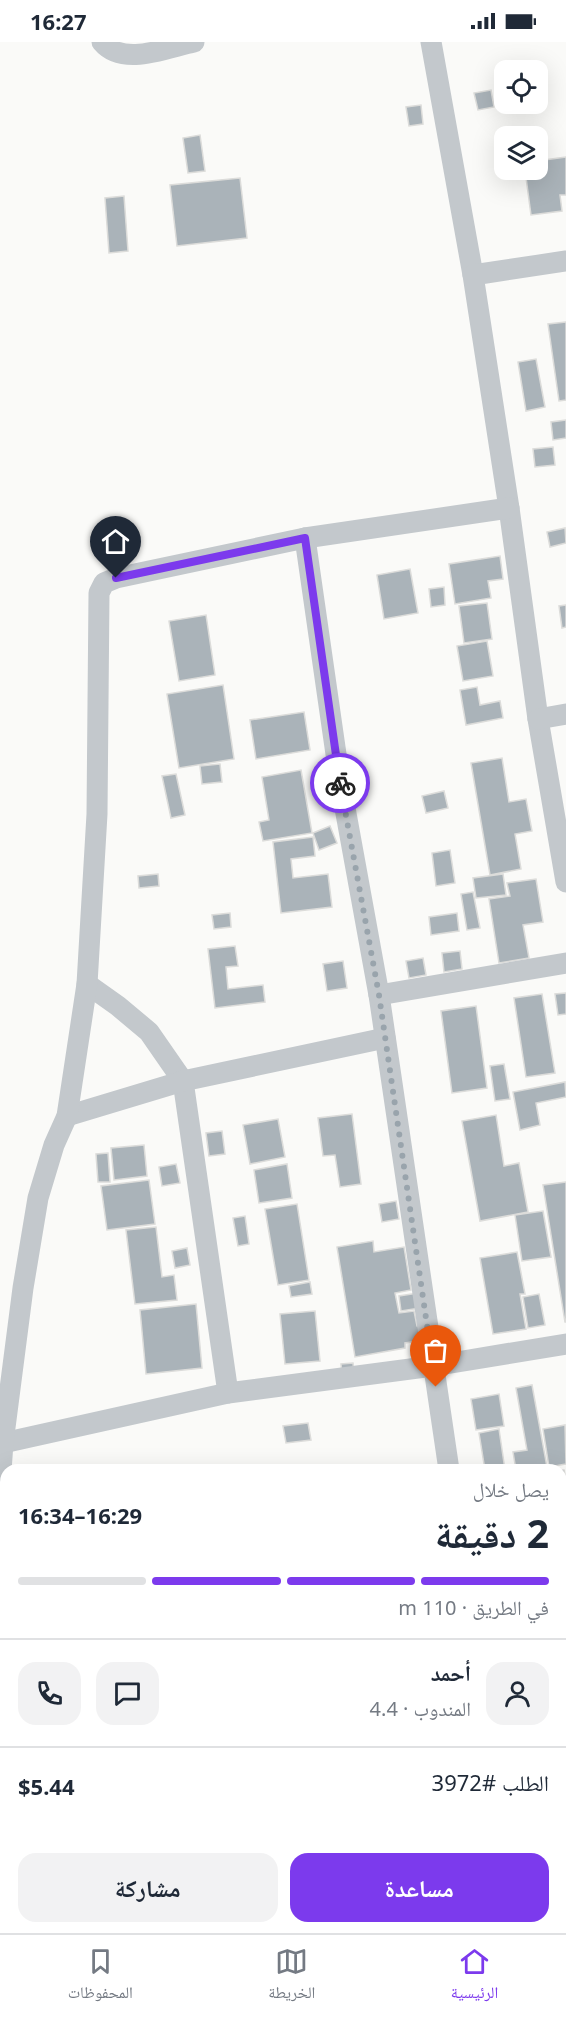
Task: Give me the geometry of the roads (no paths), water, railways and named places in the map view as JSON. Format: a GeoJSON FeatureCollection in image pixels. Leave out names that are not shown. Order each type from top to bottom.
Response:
{"type":"FeatureCollection","features":[{"type":"Feature","properties":{"kind":"street"},"geometry":{"type":"LineString","coordinates":[[102,42],[109,50],[133,56],[194,42]]}},
{"type":"Feature","properties":{"kind":"street"},"geometry":{"type":"LineString","coordinates":[[431,42],[473,275],[509,508],[537,719],[566,882]]}},
{"type":"Feature","properties":{"kind":"street"},"geometry":{"type":"LineString","coordinates":[[473,275],[566,261]]}},
{"type":"Feature","properties":{"kind":"street"},"geometry":{"type":"LineString","coordinates":[[2,1464],[23,1288],[39,1198],[54,1145],[67,1116],[87,984],[97,814],[99,593],[104,583],[116,578],[305,538],[509,508]]}},
{"type":"Feature","properties":{"kind":"street"},"geometry":{"type":"LineString","coordinates":[[305,538],[339,775],[379,995],[448,1464]]}},
{"type":"Feature","properties":{"kind":"street"},"geometry":{"type":"LineString","coordinates":[[537,719],[566,714]]}},
{"type":"Feature","properties":{"kind":"street"},"geometry":{"type":"LineString","coordinates":[[379,995],[566,963]]}},
{"type":"Feature","properties":{"kind":"street"},"geometry":{"type":"LineString","coordinates":[[87,984],[149,1032],[183,1081],[228,1393]]}},
{"type":"Feature","properties":{"kind":"street"},"geometry":{"type":"LineString","coordinates":[[67,1116],[183,1081],[385,1038]]}},
{"type":"Feature","properties":{"kind":"street"},"geometry":{"type":"LineString","coordinates":[[3,1443],[228,1393],[433,1366],[566,1344]]}}]}
